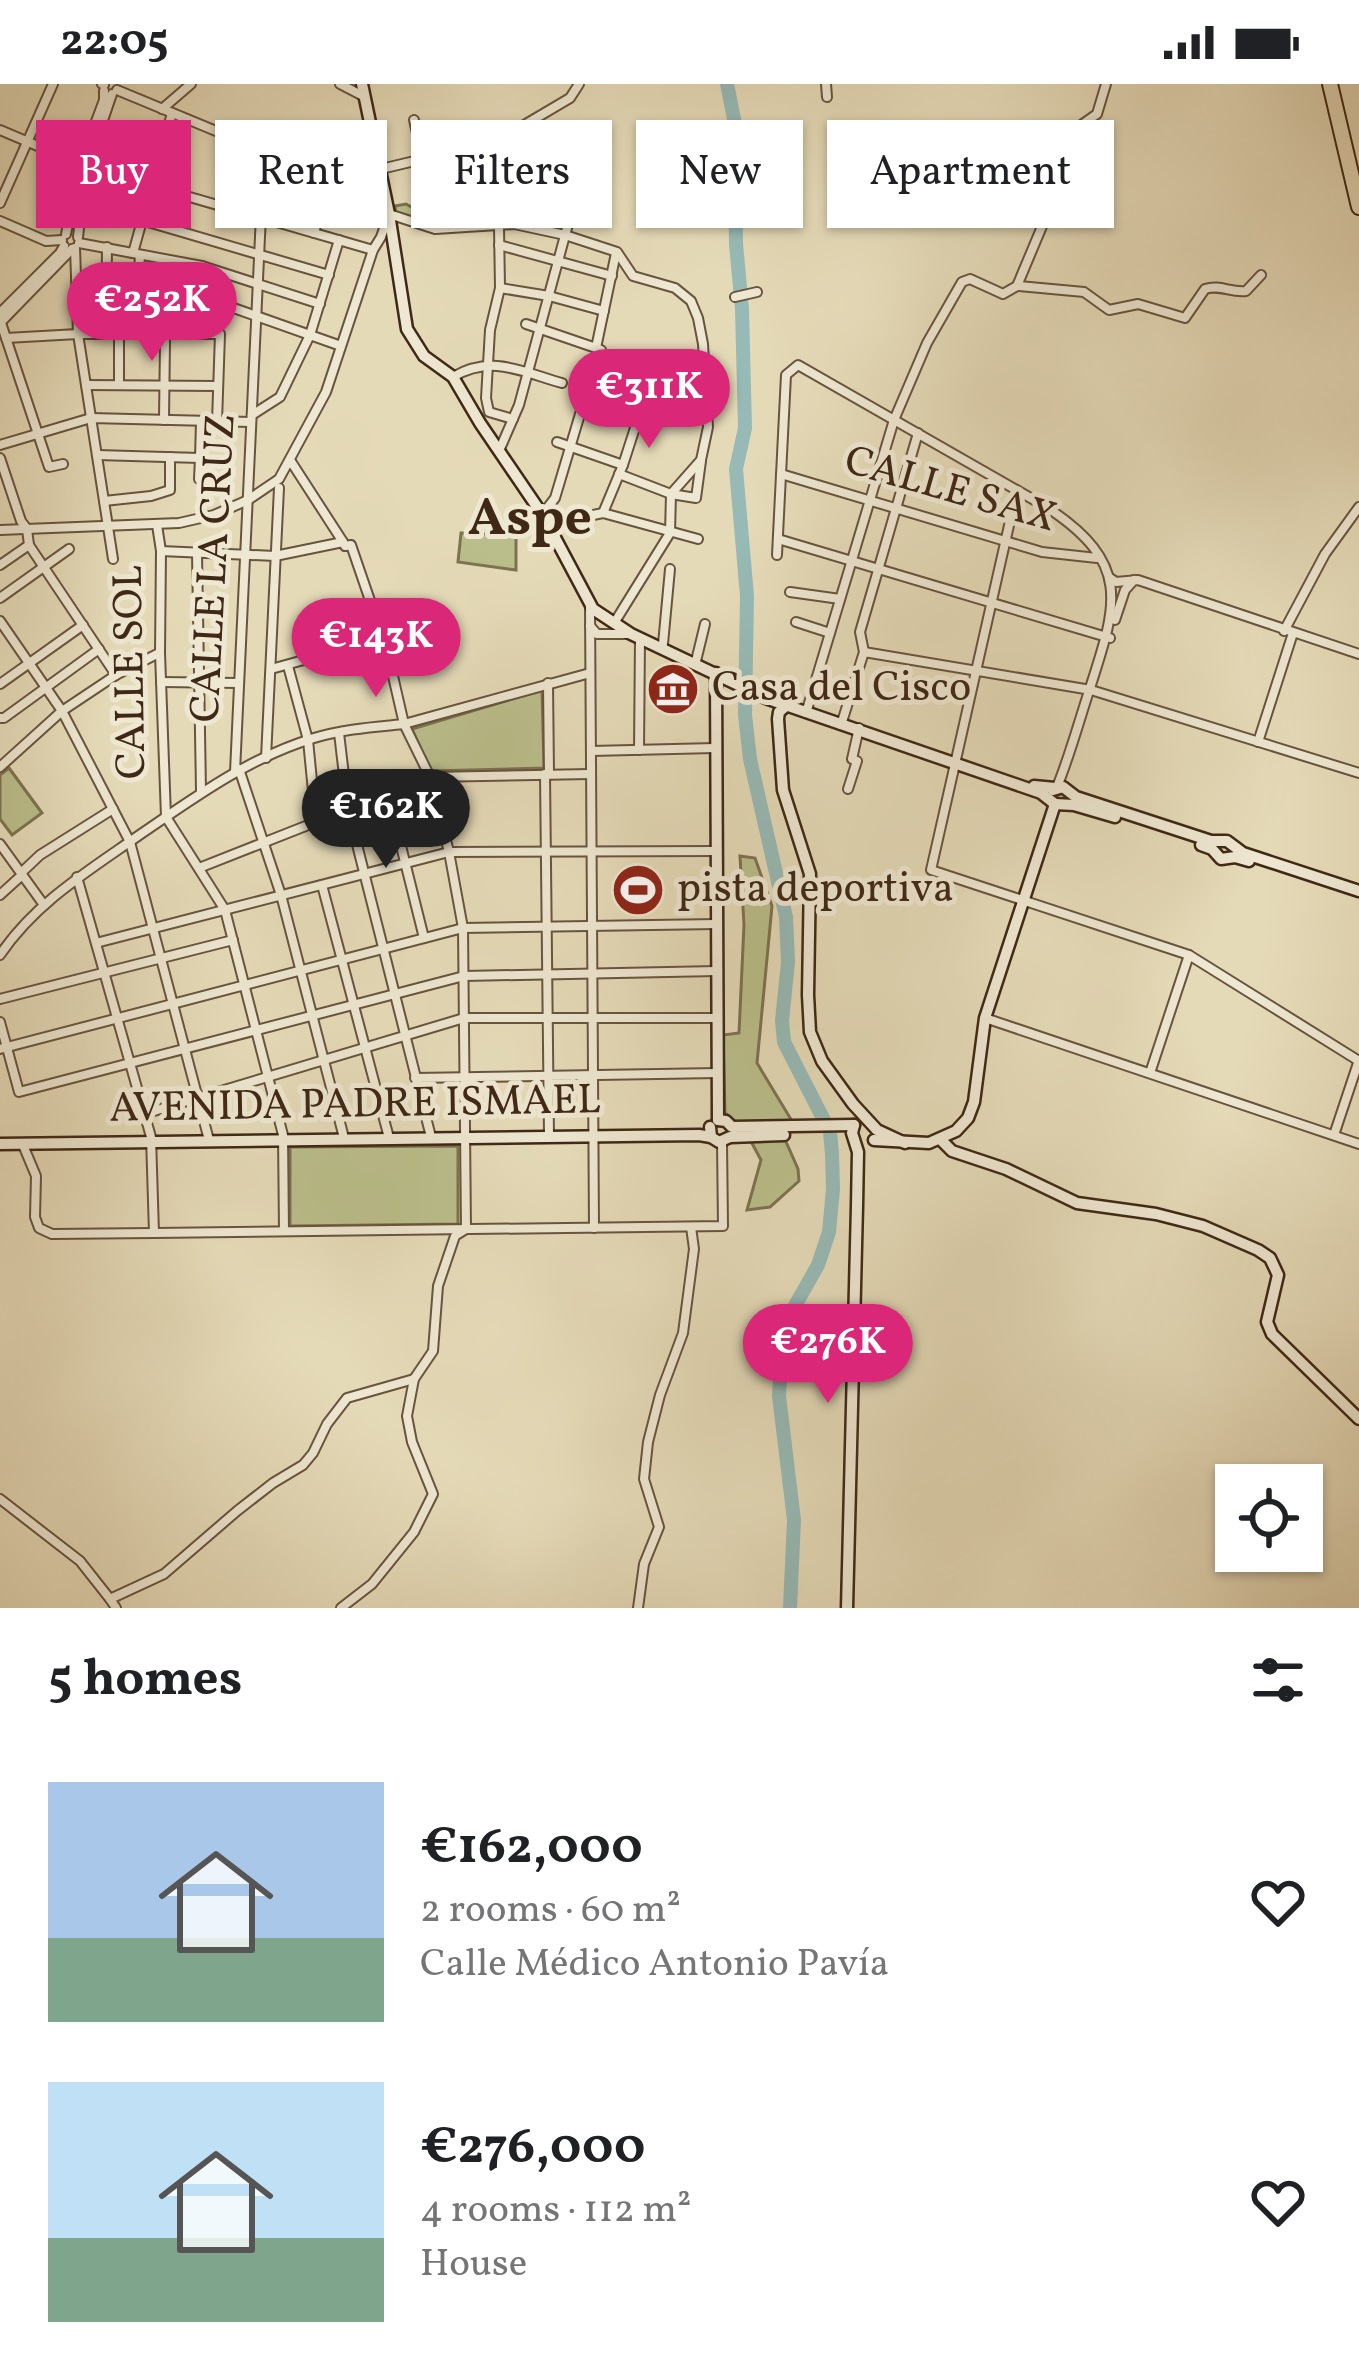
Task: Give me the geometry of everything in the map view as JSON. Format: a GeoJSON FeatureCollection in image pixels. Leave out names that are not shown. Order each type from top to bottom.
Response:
{"type":"FeatureCollection","features":[{"type":"Feature","properties":{"kind":"highway"},"geometry":{"type":"LineString","coordinates":[[1330,84],[1359,207]]}},
{"type":"Feature","properties":{"kind":"street"},"geometry":{"type":"LineString","coordinates":[[0,203],[53,84]]}},
{"type":"Feature","properties":{"kind":"street"},"geometry":{"type":"LineString","coordinates":[[165,120],[167,111],[191,84]]}},
{"type":"Feature","properties":{"kind":"street"},"geometry":{"type":"LineString","coordinates":[[340,84],[363,90],[369,120]]}},
{"type":"Feature","properties":{"kind":"street"},"geometry":{"type":"LineString","coordinates":[[533,120],[570,98],[579,84]]}},
{"type":"Feature","properties":{"kind":"street"},"geometry":{"type":"LineString","coordinates":[[826,84],[827,97]]}},
{"type":"Feature","properties":{"kind":"street"},"geometry":{"type":"LineString","coordinates":[[1017,286],[1056,193],[1066,140],[1097,114],[1106,84]]}},
{"type":"Feature","properties":{"kind":"street"},"geometry":{"type":"LineString","coordinates":[[98,120],[111,87],[215,131]]}},
{"type":"Feature","properties":{"kind":"street"},"geometry":{"type":"LineString","coordinates":[[0,130],[36,146]]}},
{"type":"Feature","properties":{"kind":"street"},"geometry":{"type":"LineString","coordinates":[[387,204],[407,329],[424,356],[453,377],[545,520],[590,605],[594,1228]]}},
{"type":"Feature","properties":{"kind":"street"},"geometry":{"type":"LineString","coordinates":[[389,212],[411,220]]}},
{"type":"Feature","properties":{"kind":"street"},"geometry":{"type":"LineString","coordinates":[[266,758],[279,484],[326,392],[389,212]]}},
{"type":"Feature","properties":{"kind":"street"},"geometry":{"type":"LineString","coordinates":[[0,220],[46,241],[107,247],[202,266],[320,304]]}},
{"type":"Feature","properties":{"kind":"street"},"geometry":{"type":"LineString","coordinates":[[73,228],[78,334],[113,559]]}},
{"type":"Feature","properties":{"kind":"street"},"geometry":{"type":"LineString","coordinates":[[136,334],[140,228]]}},
{"type":"Feature","properties":{"kind":"street"},"geometry":{"type":"LineString","coordinates":[[169,228],[329,275]]}},
{"type":"Feature","properties":{"kind":"street","name":"CALLE LA CRUZ"},"geometry":{"type":"LineString","coordinates":[[237,771],[260,228]]}},
{"type":"Feature","properties":{"kind":"street"},"geometry":{"type":"LineString","coordinates":[[300,228],[373,250]]}},
{"type":"Feature","properties":{"kind":"street"},"geometry":{"type":"LineString","coordinates":[[314,232],[315,228]]}},
{"type":"Feature","properties":{"kind":"street"},"geometry":{"type":"LineString","coordinates":[[432,228],[467,228]]}},
{"type":"Feature","properties":{"kind":"street"},"geometry":{"type":"LineString","coordinates":[[499,228],[500,287],[490,329],[486,398],[489,412],[513,419]]}},
{"type":"Feature","properties":{"kind":"street"},"geometry":{"type":"LineString","coordinates":[[533,228],[617,252],[633,276],[675,287],[691,301],[703,344],[708,428],[696,498],[671,494],[557,442]]}},
{"type":"Feature","properties":{"kind":"street"},"geometry":{"type":"LineString","coordinates":[[499,451],[528,373],[567,228]]}},
{"type":"Feature","properties":{"kind":"street"},"geometry":{"type":"LineString","coordinates":[[0,446],[91,418],[252,419],[280,397],[310,335],[339,240]]}},
{"type":"Feature","properties":{"kind":"street"},"geometry":{"type":"LineString","coordinates":[[1,325],[71,242]]}},
{"type":"Feature","properties":{"kind":"street"},"geometry":{"type":"LineString","coordinates":[[499,245],[611,276]]}},
{"type":"Feature","properties":{"kind":"street"},"geometry":{"type":"LineString","coordinates":[[106,334],[107,247]]}},
{"type":"Feature","properties":{"kind":"street"},"geometry":{"type":"LineString","coordinates":[[526,324],[597,353],[617,252]]}},
{"type":"Feature","properties":{"kind":"street"},"geometry":{"type":"LineString","coordinates":[[164,420],[166,260]]}},
{"type":"Feature","properties":{"kind":"street"},"geometry":{"type":"LineString","coordinates":[[202,266],[194,294],[342,346]]}},
{"type":"Feature","properties":{"kind":"street"},"geometry":{"type":"LineString","coordinates":[[807,711],[894,419],[927,343],[962,281],[970,279],[1004,294],[1017,286],[1075,290],[1109,310],[1138,304],[1185,318],[1204,289],[1217,286],[1246,291],[1261,275]]}},
{"type":"Feature","properties":{"kind":"street"},"geometry":{"type":"LineString","coordinates":[[500,287],[604,311]]}},
{"type":"Feature","properties":{"kind":"street"},"geometry":{"type":"LineString","coordinates":[[736,297],[758,292]]}},
{"type":"Feature","properties":{"kind":"street"},"geometry":{"type":"LineString","coordinates":[[1,325],[78,334],[220,334],[217,422]]}},
{"type":"Feature","properties":{"kind":"street"},"geometry":{"type":"LineString","coordinates":[[1,325],[49,467],[63,464]]}},
{"type":"Feature","properties":{"kind":"street"},"geometry":{"type":"LineString","coordinates":[[118,334],[119,385]]}},
{"type":"Feature","properties":{"kind":"street"},"geometry":{"type":"LineString","coordinates":[[453,377],[496,363],[562,383]]}},
{"type":"Feature","properties":{"kind":"street"},"geometry":{"type":"LineString","coordinates":[[613,365],[706,386]]}},
{"type":"Feature","properties":{"kind":"street"},"geometry":{"type":"LineString","coordinates":[[777,555],[786,375],[802,367],[1078,530],[1109,578],[1113,609],[1108,638]]}},
{"type":"Feature","properties":{"kind":"street"},"geometry":{"type":"LineString","coordinates":[[603,513],[653,373]]}},
{"type":"Feature","properties":{"kind":"street"},"geometry":{"type":"LineString","coordinates":[[641,406],[674,416],[677,380]]}},
{"type":"Feature","properties":{"kind":"street"},"geometry":{"type":"LineString","coordinates":[[86,385],[218,386]]}},
{"type":"Feature","properties":{"kind":"street"},"geometry":{"type":"LineString","coordinates":[[545,520],[586,394]]}},
{"type":"Feature","properties":{"kind":"street"},"geometry":{"type":"LineString","coordinates":[[200,479],[201,422]]}},
{"type":"Feature","properties":{"kind":"street"},"geometry":{"type":"LineString","coordinates":[[842,723],[863,652],[860,632],[918,433]]}},
{"type":"Feature","properties":{"kind":"street"},"geometry":{"type":"LineString","coordinates":[[97,454],[200,458]]}},
{"type":"Feature","properties":{"kind":"street"},"geometry":{"type":"LineString","coordinates":[[104,501],[170,490],[170,457]]}},
{"type":"Feature","properties":{"kind":"street"},"geometry":{"type":"LineString","coordinates":[[0,458],[27,529],[28,545],[116,675]]}},
{"type":"Feature","properties":{"kind":"street"},"geometry":{"type":"LineString","coordinates":[[290,460],[347,543],[389,664],[404,724],[430,777],[449,852],[464,928],[466,1229]]}},
{"type":"Feature","properties":{"kind":"street"},"geometry":{"type":"LineString","coordinates":[[600,634],[670,533],[671,494],[701,460]]}},
{"type":"Feature","properties":{"kind":"street","name":"CALLE SAX"},"geometry":{"type":"LineString","coordinates":[[781,474],[1042,552],[1100,558]]}},
{"type":"Feature","properties":{"kind":"street"},"geometry":{"type":"LineString","coordinates":[[0,530],[157,525],[214,515],[279,484]]}},
{"type":"Feature","properties":{"kind":"street"},"geometry":{"type":"LineString","coordinates":[[1017,490],[931,871],[1189,955],[1359,1061],[1334,1135]]}},
{"type":"Feature","properties":{"kind":"street"},"geometry":{"type":"LineString","coordinates":[[1258,742],[1288,632],[1324,554],[1359,507]]}},
{"type":"Feature","properties":{"kind":"street"},"geometry":{"type":"LineString","coordinates":[[545,520],[603,513],[698,539]]}},
{"type":"Feature","properties":{"kind":"street","name":"CALLE SOL"},"geometry":{"type":"LineString","coordinates":[[157,525],[166,817]]}},
{"type":"Feature","properties":{"kind":"street"},"geometry":{"type":"LineString","coordinates":[[778,539],[1108,638]]}},
{"type":"Feature","properties":{"kind":"street"},"geometry":{"type":"LineString","coordinates":[[161,551],[275,556],[347,543]]}},
{"type":"Feature","properties":{"kind":"street"},"geometry":{"type":"LineString","coordinates":[[0,565],[28,545]]}},
{"type":"Feature","properties":{"kind":"street"},"geometry":{"type":"LineString","coordinates":[[0,598],[69,549]]}},
{"type":"Feature","properties":{"kind":"street"},"geometry":{"type":"LineString","coordinates":[[197,553],[201,791]]}},
{"type":"Feature","properties":{"kind":"street"},"geometry":{"type":"LineString","coordinates":[[663,644],[670,569]]}},
{"type":"Feature","properties":{"kind":"street"},"geometry":{"type":"LineString","coordinates":[[1109,578],[1138,580],[1359,654]]}},
{"type":"Feature","properties":{"kind":"street"},"geometry":{"type":"LineString","coordinates":[[864,1133],[904,1143],[929,1143],[956,1131],[968,1118],[985,1018],[1108,638],[1125,590],[1138,580]]}},
{"type":"Feature","properties":{"kind":"street"},"geometry":{"type":"LineString","coordinates":[[584,590],[608,617],[716,673]]}},
{"type":"Feature","properties":{"kind":"street"},"geometry":{"type":"LineString","coordinates":[[790,592],[840,599]]}},
{"type":"Feature","properties":{"kind":"street"},"geometry":{"type":"LineString","coordinates":[[590,605],[636,636],[776,701],[1041,793],[1218,846],[1227,841],[1231,853],[1359,894]]}},
{"type":"Feature","properties":{"kind":"street"},"geometry":{"type":"LineString","coordinates":[[608,617],[592,619],[592,632],[636,636]]}},
{"type":"Feature","properties":{"kind":"street"},"geometry":{"type":"LineString","coordinates":[[0,621],[62,711],[130,842],[208,1138]]}},
{"type":"Feature","properties":{"kind":"street"},"geometry":{"type":"LineString","coordinates":[[796,622],[830,633]]}},
{"type":"Feature","properties":{"kind":"street"},"geometry":{"type":"LineString","coordinates":[[696,661],[705,624]]}},
{"type":"Feature","properties":{"kind":"street"},"geometry":{"type":"LineString","coordinates":[[0,684],[83,626]]}},
{"type":"Feature","properties":{"kind":"street"},"geometry":{"type":"LineString","coordinates":[[636,636],[639,750]]}},
{"type":"Feature","properties":{"kind":"street"},"geometry":{"type":"LineString","coordinates":[[0,718],[99,650]]}},
{"type":"Feature","properties":{"kind":"street"},"geometry":{"type":"LineString","coordinates":[[863,652],[1091,690],[1359,773]]}},
{"type":"Feature","properties":{"kind":"street"},"geometry":{"type":"LineString","coordinates":[[0,766],[62,711],[160,653]]}},
{"type":"Feature","properties":{"kind":"street"},"geometry":{"type":"LineString","coordinates":[[271,669],[311,658]]}},
{"type":"Feature","properties":{"kind":"street"},"geometry":{"type":"LineString","coordinates":[[288,666],[308,740],[316,822]]}},
{"type":"Feature","properties":{"kind":"street"},"geometry":{"type":"LineString","coordinates":[[0,955],[18,931],[77,877],[237,771],[308,740],[404,724],[590,673]]}},
{"type":"Feature","properties":{"kind":"street"},"geometry":{"type":"LineString","coordinates":[[21,1143],[34,1168],[34,1217],[39,1228],[52,1234],[722,1226],[716,673]]}},
{"type":"Feature","properties":{"kind":"street"},"geometry":{"type":"LineString","coordinates":[[161,682],[239,683]]}},
{"type":"Feature","properties":{"kind":"street"},"geometry":{"type":"LineString","coordinates":[[548,683],[544,852],[549,1134]]}},
{"type":"Feature","properties":{"kind":"street"},"geometry":{"type":"LineString","coordinates":[[776,701],[780,779],[807,859],[811,891],[810,1031],[814,1046],[853,1104],[864,1133],[857,1206],[847,1608]]}},
{"type":"Feature","properties":{"kind":"street"},"geometry":{"type":"LineString","coordinates":[[848,789],[857,761],[852,759],[859,728]]}},
{"type":"Feature","properties":{"kind":"street"},"geometry":{"type":"LineString","coordinates":[[339,733],[347,809],[430,1133]]}},
{"type":"Feature","properties":{"kind":"street"},"geometry":{"type":"LineString","coordinates":[[591,751],[715,748]]}},
{"type":"Feature","properties":{"kind":"street"},"geometry":{"type":"LineString","coordinates":[[237,771],[281,895],[343,1134]]}},
{"type":"Feature","properties":{"kind":"street"},"geometry":{"type":"LineString","coordinates":[[199,868],[430,777],[591,774]]}},
{"type":"Feature","properties":{"kind":"street"},"geometry":{"type":"LineString","coordinates":[[388,794],[424,938]]}},
{"type":"Feature","properties":{"kind":"street"},"geometry":{"type":"LineString","coordinates":[[0,895],[40,855],[113,808]]}},
{"type":"Feature","properties":{"kind":"street"},"geometry":{"type":"LineString","coordinates":[[166,817],[225,910],[283,1137],[284,1231]]}},
{"type":"Feature","properties":{"kind":"street"},"geometry":{"type":"LineString","coordinates":[[0,844],[44,905]]}},
{"type":"Feature","properties":{"kind":"street"},"geometry":{"type":"LineString","coordinates":[[96,943],[449,852],[716,851]]}},
{"type":"Feature","properties":{"kind":"street"},"geometry":{"type":"LineString","coordinates":[[77,877],[151,1139],[154,1233]]}},
{"type":"Feature","properties":{"kind":"street"},"geometry":{"type":"LineString","coordinates":[[322,885],[388,1134]]}},
{"type":"Feature","properties":{"kind":"street"},"geometry":{"type":"LineString","coordinates":[[3,1048],[464,928],[717,925]]}},
{"type":"Feature","properties":{"kind":"street"},"geometry":{"type":"LineString","coordinates":[[0,999],[232,940]]}},
{"type":"Feature","properties":{"kind":"street"},"geometry":{"type":"LineString","coordinates":[[1150,1073],[1189,955]]}},
{"type":"Feature","properties":{"kind":"street"},"geometry":{"type":"LineString","coordinates":[[0,1022],[3,1048],[19,1092],[464,976],[717,970]]}},
{"type":"Feature","properties":{"kind":"street"},"geometry":{"type":"LineString","coordinates":[[145,1114],[464,1018],[718,1018]]}},
{"type":"Feature","properties":{"kind":"street"},"geometry":{"type":"LineString","coordinates":[[985,1018],[1359,1144]]}},
{"type":"Feature","properties":{"kind":"street"},"geometry":{"type":"LineString","coordinates":[[415,1078],[718,1073]]}},
{"type":"Feature","properties":{"kind":"street","name":"AVENIDA PADRE ISMAEL"},"geometry":{"type":"LineString","coordinates":[[0,1141],[699,1130],[864,1133]]}},
{"type":"Feature","properties":{"kind":"street","name":"AVENIDA PADRE ISMAEL"},"geometry":{"type":"LineString","coordinates":[[283,1137],[466,1135]]}},
{"type":"Feature","properties":{"kind":"street","name":"AVENIDA PADRE ISMAEL"},"geometry":{"type":"LineString","coordinates":[[0,1141],[151,1139]]}},
{"type":"Feature","properties":{"kind":"street"},"geometry":{"type":"LineString","coordinates":[[941,1140],[952,1151],[1006,1169],[1077,1203],[1203,1226],[1270,1258],[1278,1275],[1267,1322],[1272,1334],[1359,1419]]}},
{"type":"Feature","properties":{"kind":"street"},"geometry":{"type":"LineString","coordinates":[[638,1608],[644,1564],[658,1527],[644,1479],[648,1442],[683,1333],[694,1250],[691,1227]]}},
{"type":"Feature","properties":{"kind":"street"},"geometry":{"type":"LineString","coordinates":[[341,1608],[372,1584],[414,1532],[433,1494],[407,1416],[414,1379],[433,1351],[438,1286],[455,1236],[466,1229]]}},
{"type":"Feature","properties":{"kind":"street"},"geometry":{"type":"LineString","coordinates":[[0,1499],[80,1561],[113,1604],[171,1569],[251,1500],[303,1465],[347,1398],[414,1379]]}},
{"type":"Feature","properties":{"kind":"green space"},"geometry":{"type":"Polygon","coordinates":[[[395,206],[411,207],[411,218],[396,213],[395,206]]]}},
{"type":"Feature","properties":{"kind":"green space"},"geometry":{"type":"Polygon","coordinates":[[[461,533],[516,535],[516,570],[458,562],[461,533]]]}},
{"type":"Feature","properties":{"kind":"green space"},"geometry":{"type":"Polygon","coordinates":[[[542,690],[544,768],[430,771],[412,729],[542,690]]]}},
{"type":"Feature","properties":{"kind":"green space"},"geometry":{"type":"Polygon","coordinates":[[[9,768],[42,813],[12,835],[0,819],[0,775],[9,768]]]}},
{"type":"Feature","properties":{"kind":"green space"},"geometry":{"type":"Polygon","coordinates":[[[740,856],[755,858],[772,906],[757,1063],[792,1121],[736,1122],[725,1113],[723,1035],[739,1033],[744,925],[740,856]]]}},
{"type":"Feature","properties":{"kind":"green space"},"geometry":{"type":"Polygon","coordinates":[[[783,1135],[799,1181],[770,1207],[747,1210],[761,1160],[748,1136],[783,1135]]]}},
{"type":"Feature","properties":{"kind":"green space"},"geometry":{"type":"Polygon","coordinates":[[[458,1146],[458,1224],[290,1226],[290,1147],[458,1146]]]}},
{"type":"Feature","properties":{"kind":"waterway"},"geometry":{"type":"LineString","coordinates":[[727,84],[735,124],[742,309],[745,428],[736,469],[747,596],[745,715],[750,759],[786,917],[784,1042],[830,1132],[832,1154],[829,1232],[818,1265],[783,1327],[779,1396],[794,1520],[790,1608]]}},
{"type":"Feature","properties":{"kind":"place","name":"Casa del Cisco"},"geometry":{"type":"Point","coordinates":[673,689]}},
{"type":"Feature","properties":{"kind":"place","name":"pista deportiva"},"geometry":{"type":"Point","coordinates":[638,890]}},
{"type":"Feature","properties":{"kind":"district","name":"Aspe"},"geometry":{"type":"Point","coordinates":[530,520]}}]}
